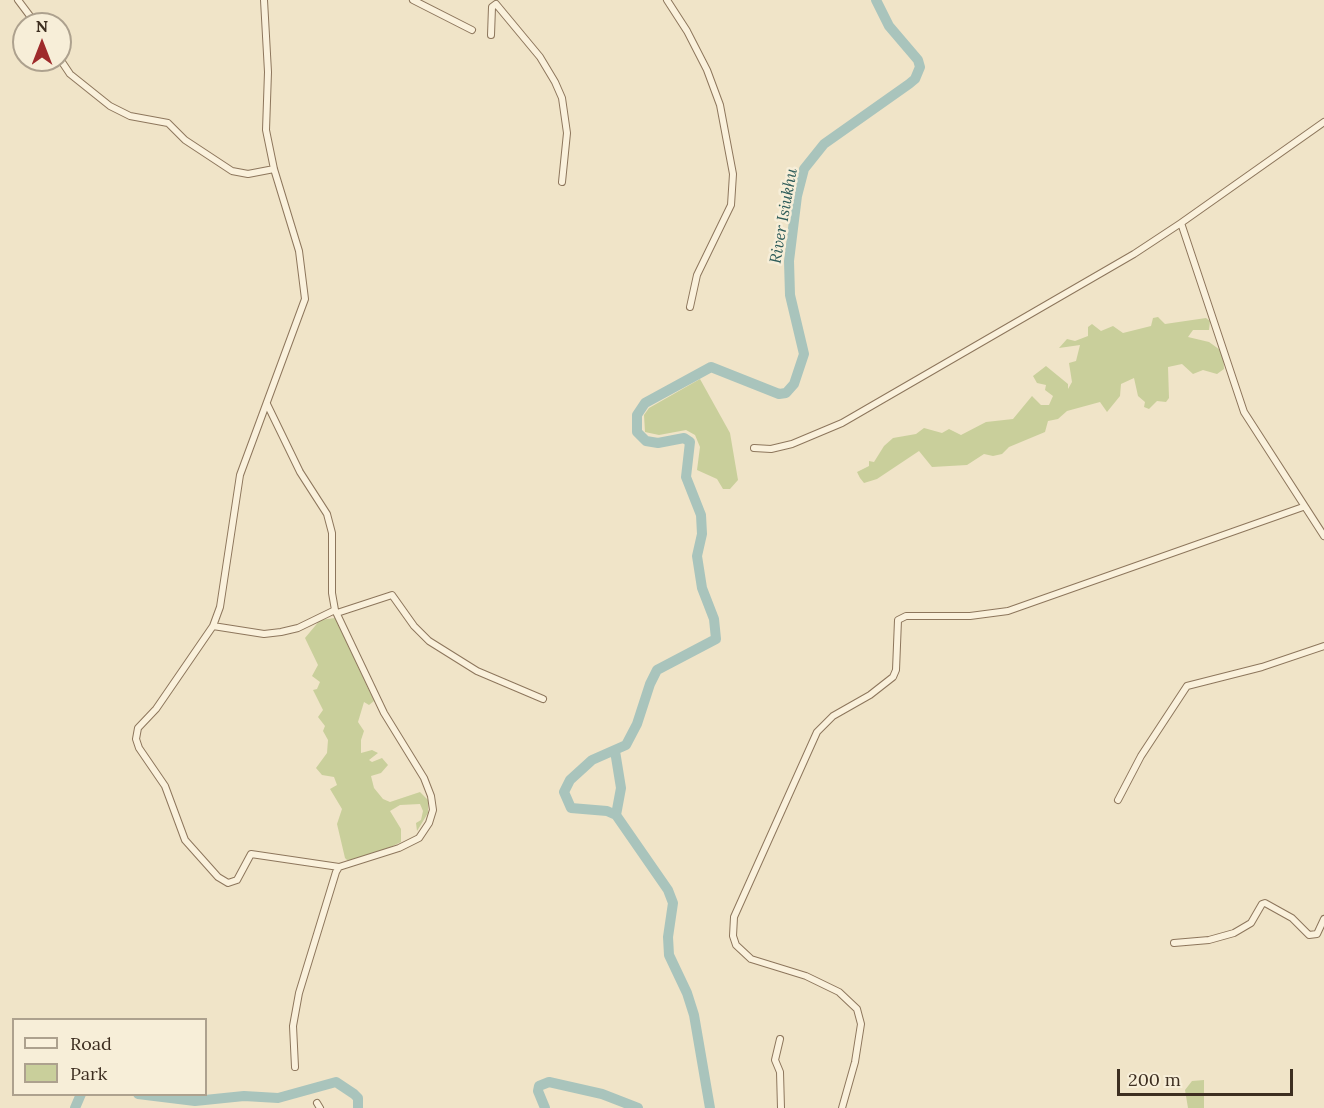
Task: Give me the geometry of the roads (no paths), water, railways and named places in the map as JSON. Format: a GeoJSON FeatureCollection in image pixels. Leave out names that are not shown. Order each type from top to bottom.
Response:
{"type":"FeatureCollection","features":[{"type":"Feature","properties":{"kind":"street"},"geometry":{"type":"LineString","coordinates":[[264,0],[268,72],[266,130],[274,170],[299,251],[305,298],[240,475],[220,607],[213,626],[163,700],[138,728],[136,739],[139,748],[165,786],[185,840],[204,864],[228,883],[237,880],[251,854],[339,867],[399,848],[419,838],[429,823],[433,810],[431,796],[424,778],[384,713],[336,611],[332,593],[333,543],[330,522],[300,472],[267,404]]}},
{"type":"Feature","properties":{"kind":"street"},"geometry":{"type":"LineString","coordinates":[[413,0],[472,30]]}},
{"type":"Feature","properties":{"kind":"street"},"geometry":{"type":"LineString","coordinates":[[667,0],[687,31],[707,70],[722,114],[733,174],[731,205],[698,275],[690,307]]}},
{"type":"Feature","properties":{"kind":"street"},"geometry":{"type":"LineString","coordinates":[[491,35],[492,7],[498,2],[540,57],[562,98],[567,133],[562,182]]}},
{"type":"Feature","properties":{"kind":"street"},"geometry":{"type":"LineString","coordinates":[[69,72],[111,106],[130,116],[168,123],[185,140],[232,171],[248,174],[274,170]]}},
{"type":"Feature","properties":{"kind":"street"},"geometry":{"type":"LineString","coordinates":[[754,448],[771,449],[792,444],[842,423],[1134,254],[1324,122]]}},
{"type":"Feature","properties":{"kind":"street"},"geometry":{"type":"LineString","coordinates":[[1181,223],[1244,412],[1303,507],[1324,536]]}},
{"type":"Feature","properties":{"kind":"street"},"geometry":{"type":"LineString","coordinates":[[842,1108],[855,1062],[861,1024],[857,1009],[838,992],[806,976],[751,959],[736,945],[733,936],[734,917],[822,724],[884,686],[893,677],[896,670],[898,620],[906,616],[970,616],[1008,611],[1303,507]]}},
{"type":"Feature","properties":{"kind":"street"},"geometry":{"type":"LineString","coordinates":[[213,626],[264,634],[281,632],[298,628],[336,611],[392,595],[414,627],[429,641],[477,671],[543,699]]}},
{"type":"Feature","properties":{"kind":"street"},"geometry":{"type":"LineString","coordinates":[[1118,800],[1141,756],[1182,690],[1187,686],[1262,668],[1324,646]]}},
{"type":"Feature","properties":{"kind":"street"},"geometry":{"type":"LineString","coordinates":[[295,1067],[293,1026],[299,993],[339,867]]}},
{"type":"Feature","properties":{"kind":"street"},"geometry":{"type":"LineString","coordinates":[[1174,943],[1209,940],[1234,933],[1251,923],[1262,904],[1265,903],[1292,918],[1309,935],[1317,934],[1324,919]]}},
{"type":"Feature","properties":{"kind":"street"},"geometry":{"type":"LineString","coordinates":[[780,1039],[775,1060],[780,1072],[781,1108]]}},
{"type":"Feature","properties":{"kind":"waterway","name":"River Isiukhu"},"geometry":{"type":"LineString","coordinates":[[710,1108],[694,1015],[687,993],[669,955],[668,937],[673,903],[668,890],[616,815],[607,811],[571,808],[564,792],[570,780],[592,760],[626,745],[637,724],[657,670],[716,639],[714,619],[702,588],[697,556],[702,534],[701,515],[686,477],[690,442],[684,438],[658,443],[646,441],[637,432],[637,415],[645,403],[711,367],[779,394],[786,393],[794,384],[804,354],[790,295],[789,261],[797,196],[804,169],[824,144],[915,79],[920,67],[918,60],[889,26],[876,0]]}},
{"type":"Feature","properties":{"kind":"waterway","name":"River Isiukhu"},"geometry":{"type":"LineString","coordinates":[[615,751],[621,788],[616,815]]}},
{"type":"Feature","properties":{"kind":"waterway","name":"River Isiukhu"},"geometry":{"type":"LineString","coordinates":[[154,1096],[195,1101],[244,1096],[278,1098],[336,1082],[358,1098],[358,1108]]}},
{"type":"Feature","properties":{"kind":"waterway","name":"River Isiukhu"},"geometry":{"type":"LineString","coordinates":[[545,1108],[538,1091],[539,1086],[549,1082],[602,1094],[638,1108]]}},
{"type":"Feature","properties":{"kind":"waterway","name":"River Isiukhu"},"geometry":{"type":"LineString","coordinates":[[75,1108],[80,1096]]}}]}
